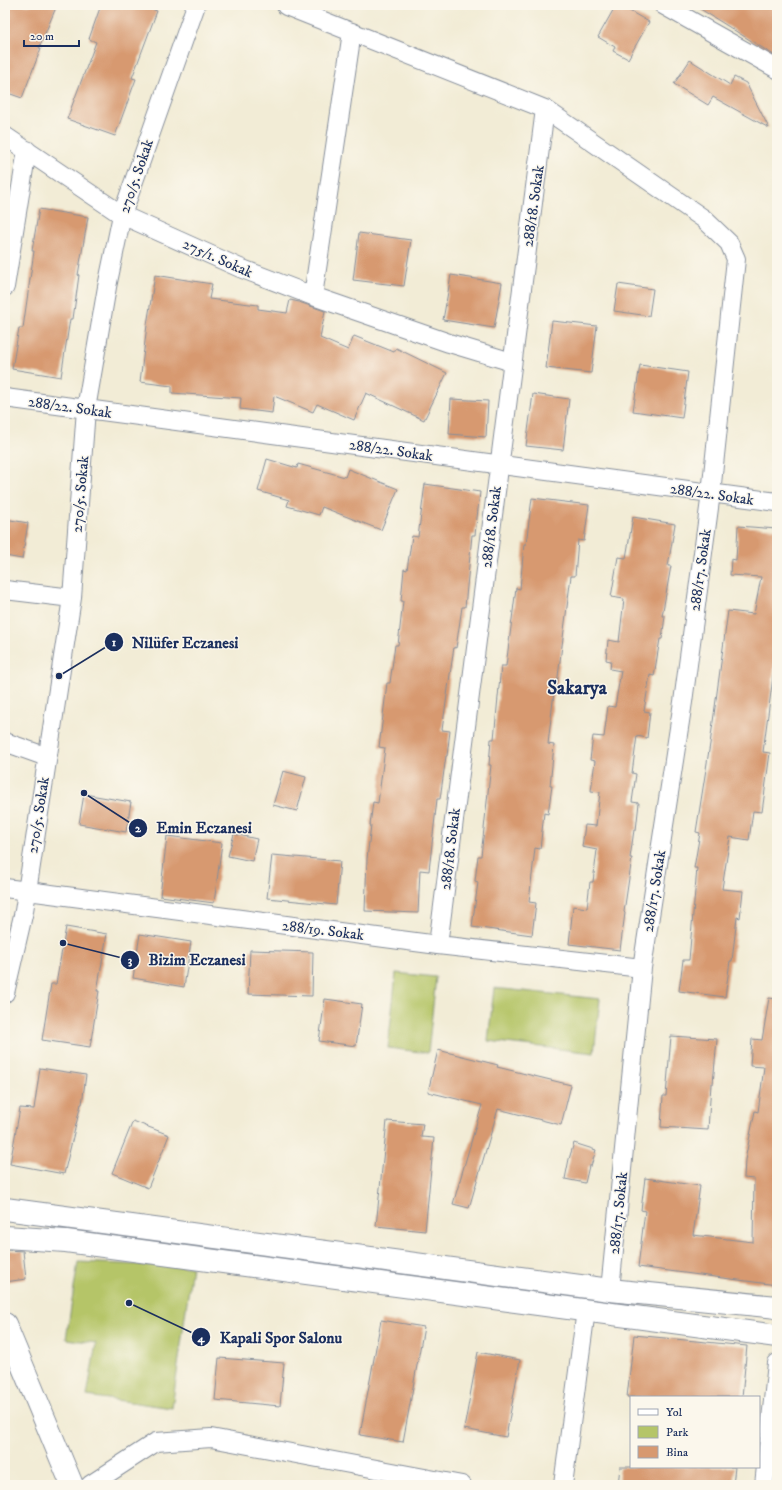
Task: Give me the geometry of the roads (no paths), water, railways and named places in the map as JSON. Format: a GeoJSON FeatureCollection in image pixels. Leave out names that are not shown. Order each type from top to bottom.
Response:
{"type":"FeatureCollection","features":[{"type":"Feature","properties":{"kind":"street","name":"270/5. Sokak"},"geometry":{"type":"LineString","coordinates":[[5,993],[24,911],[72,598],[86,409],[107,287],[122,215],[196,5]]}},
{"type":"Feature","properties":{"kind":"street","name":"288/17. Sokak"},"geometry":{"type":"LineString","coordinates":[[286,6],[545,110],[704,219],[729,243],[736,259],[711,493],[683,702],[642,968],[610,1290]]}},
{"type":"Feature","properties":{"kind":"street"},"geometry":{"type":"LineString","coordinates":[[669,7],[777,70]]}},
{"type":"Feature","properties":{"kind":"street"},"geometry":{"type":"LineString","coordinates":[[313,296],[352,32]]}},
{"type":"Feature","properties":{"kind":"street","name":"288/18. Sokak"},"geometry":{"type":"LineString","coordinates":[[438,945],[545,110]]}},
{"type":"Feature","properties":{"kind":"street","name":"275/1. Sokak"},"geometry":{"type":"LineString","coordinates":[[5,136],[122,215],[240,268],[313,296],[449,343],[512,362]]}},
{"type":"Feature","properties":{"kind":"street"},"geometry":{"type":"LineString","coordinates":[[5,287],[27,150]]}},
{"type":"Feature","properties":{"kind":"street","name":"288/22. Sokak"},"geometry":{"type":"LineString","coordinates":[[5,398],[777,502]]}},
{"type":"Feature","properties":{"kind":"street"},"geometry":{"type":"LineString","coordinates":[[5,590],[72,598]]}},
{"type":"Feature","properties":{"kind":"street"},"geometry":{"type":"LineString","coordinates":[[5,742],[48,757]]}},
{"type":"Feature","properties":{"kind":"street","name":"288/19. Sokak"},"geometry":{"type":"LineString","coordinates":[[5,888],[438,945],[642,968]]}},
{"type":"Feature","properties":{"kind":"street"},"geometry":{"type":"LineString","coordinates":[[5,1209],[610,1290],[777,1307]]}},
{"type":"Feature","properties":{"kind":"street"},"geometry":{"type":"LineString","coordinates":[[5,1237],[66,1241],[777,1336]]}},
{"type":"Feature","properties":{"kind":"street"},"geometry":{"type":"LineString","coordinates":[[563,1485],[586,1310]]}},
{"type":"Feature","properties":{"kind":"street"},"geometry":{"type":"LineString","coordinates":[[5,1324],[72,1485]]}},
{"type":"Feature","properties":{"kind":"street"},"geometry":{"type":"LineString","coordinates":[[764,1485],[777,1363]]}},
{"type":"Feature","properties":{"kind":"street"},"geometry":{"type":"LineString","coordinates":[[90,1485],[156,1442],[211,1438],[462,1485]]}},
{"type":"Feature","properties":{"kind":"place","name":"Nilüfer Eczanesi"},"geometry":{"type":"Point","coordinates":[59,676]}},
{"type":"Feature","properties":{"kind":"place","name":"Emin Eczanesi"},"geometry":{"type":"Point","coordinates":[84,793]}},
{"type":"Feature","properties":{"kind":"place","name":"Bizim Eczanesi"},"geometry":{"type":"Point","coordinates":[63,943]}},
{"type":"Feature","properties":{"kind":"place","name":"Kapali Spor Salonu"},"geometry":{"type":"Point","coordinates":[129,1303]}},
{"type":"Feature","properties":{"kind":"district","name":"Sakarya"},"geometry":{"type":"Point","coordinates":[577,687]}}]}
